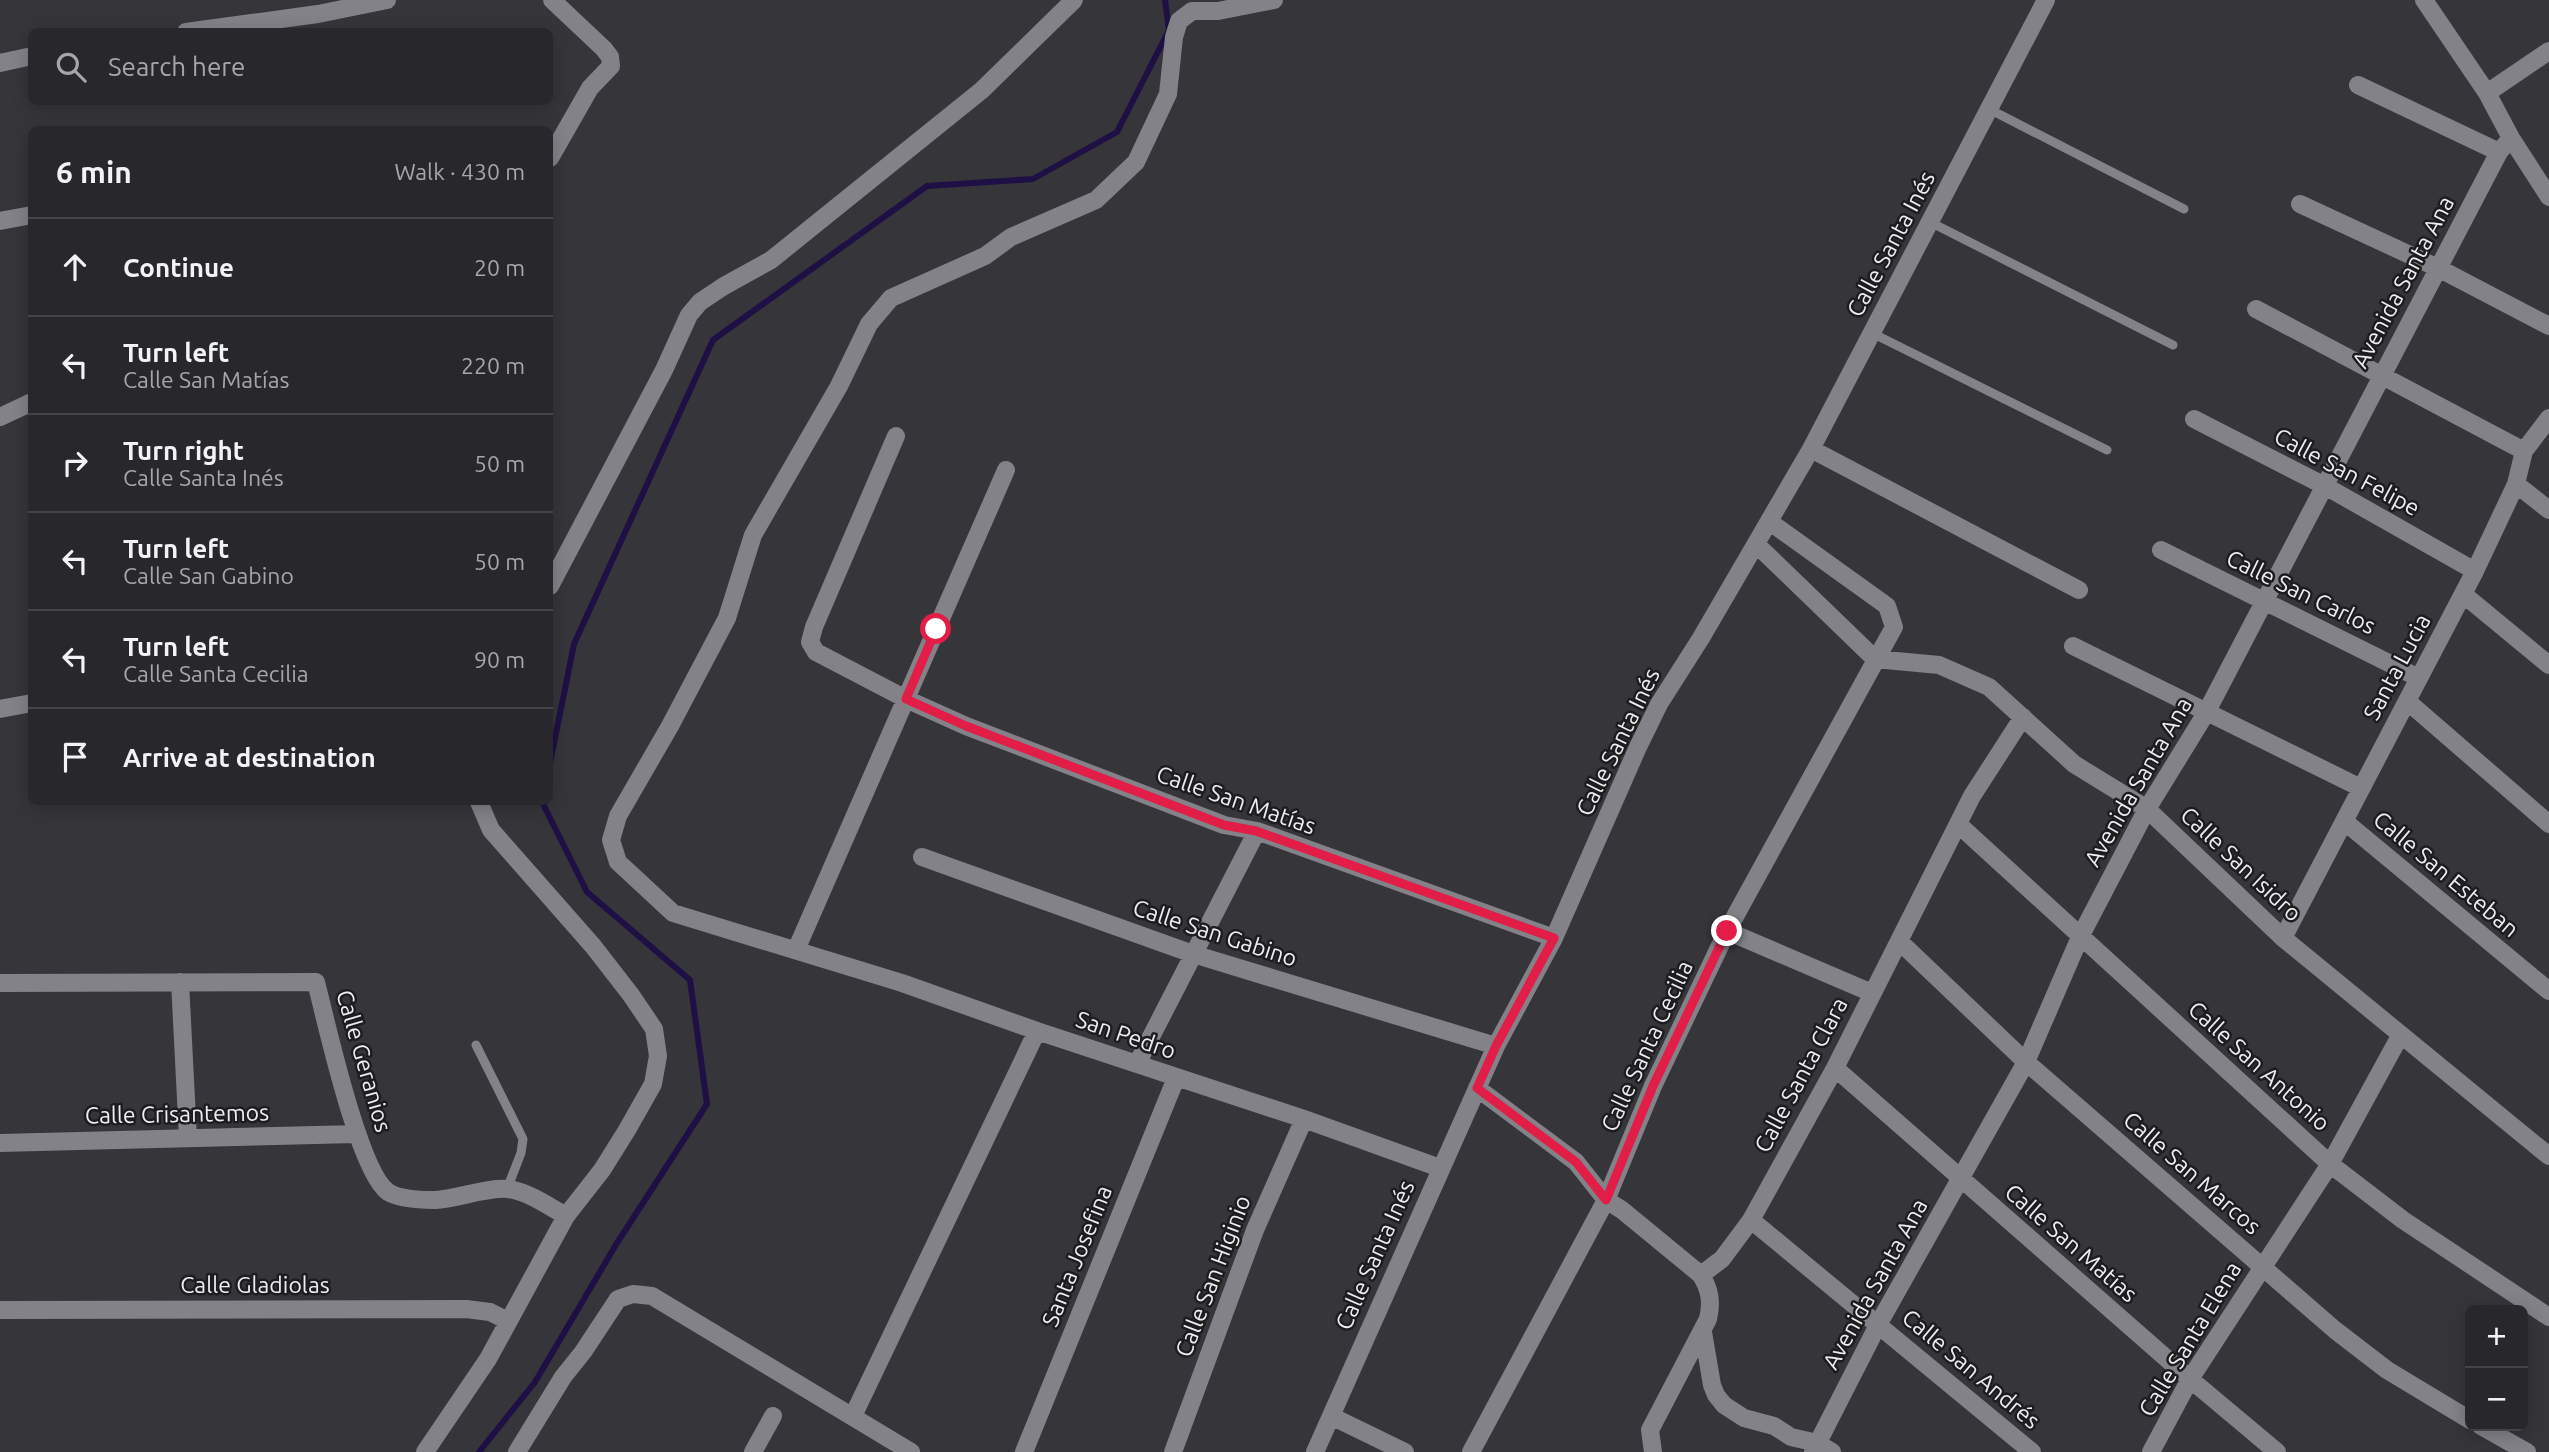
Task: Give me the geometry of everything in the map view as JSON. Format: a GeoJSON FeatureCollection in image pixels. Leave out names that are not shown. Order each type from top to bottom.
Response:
{"type":"FeatureCollection","features":[{"type":"Feature","properties":{"kind":"street"},"geometry":{"type":"LineString","coordinates":[[214,28],[387,0]]}},
{"type":"Feature","properties":{"kind":"street"},"geometry":{"type":"LineString","coordinates":[[552,0],[604,48],[610,57],[611,66],[590,88],[553,153]]}},
{"type":"Feature","properties":{"kind":"street"},"geometry":{"type":"LineString","coordinates":[[553,580],[664,370],[689,315],[724,286],[771,260],[982,90],[1074,0]]}},
{"type":"Feature","properties":{"kind":"street","name":"San Pedro"},"geometry":{"type":"LineString","coordinates":[[1275,0],[1218,11],[1192,10],[1179,21],[1174,37],[1168,94],[1136,162],[1096,200],[1011,237],[985,256],[891,298],[869,324],[839,386],[753,535],[727,618],[670,726],[618,816],[611,840],[618,862],[673,914],[902,983],[1137,1065],[1304,1119],[1440,1168]]}},
{"type":"Feature","properties":{"kind":"street","name":"Calle Santa Inés"},"geometry":{"type":"LineString","coordinates":[[1315,1452],[1496,1046],[1554,938],[1658,705],[1701,638],[1811,449],[2046,0]]}},
{"type":"Feature","properties":{"kind":"street"},"geometry":{"type":"LineString","coordinates":[[2424,0],[2487,93],[2505,145],[2549,197]]}},
{"type":"Feature","properties":{"kind":"street"},"geometry":{"type":"LineString","coordinates":[[2487,93],[2549,51]]}},
{"type":"Feature","properties":{"kind":"street"},"geometry":{"type":"LineString","coordinates":[[0,63],[28,57]]}},
{"type":"Feature","properties":{"kind":"street"},"geometry":{"type":"LineString","coordinates":[[2358,85],[2505,145]]}},
{"type":"Feature","properties":{"kind":"street","name":"Avenida Santa Ana"},"geometry":{"type":"LineString","coordinates":[[1820,1449],[1879,1323],[2026,1062],[2080,937],[2147,809],[2206,713],[2505,145]]}},
{"type":"Feature","properties":{"kind":"street"},"geometry":{"type":"LineString","coordinates":[[2300,204],[2438,268],[2549,326]]}},
{"type":"Feature","properties":{"kind":"street"},"geometry":{"type":"LineString","coordinates":[[0,221],[28,216]]}},
{"type":"Feature","properties":{"kind":"street"},"geometry":{"type":"LineString","coordinates":[[2256,309],[2524,451]]}},
{"type":"Feature","properties":{"kind":"street"},"geometry":{"type":"LineString","coordinates":[[0,417],[28,404]]}},
{"type":"Feature","properties":{"kind":"street","name":"Santa Lucia"},"geometry":{"type":"LineString","coordinates":[[2283,938],[2475,571],[2516,484],[2524,451],[2549,418]]}},
{"type":"Feature","properties":{"kind":"street","name":"Calle San Felipe"},"geometry":{"type":"LineString","coordinates":[[2194,419],[2325,486],[2475,571]]}},
{"type":"Feature","properties":{"kind":"street","name":"Calle San Matías"},"geometry":{"type":"LineString","coordinates":[[896,436],[814,627],[810,642],[816,652],[906,699],[966,726],[1224,825],[1256,831],[1554,938]]}},
{"type":"Feature","properties":{"kind":"street"},"geometry":{"type":"LineString","coordinates":[[1811,449],[2079,590]]}},
{"type":"Feature","properties":{"kind":"street"},"geometry":{"type":"LineString","coordinates":[[796,950],[1006,470]]}},
{"type":"Feature","properties":{"kind":"street"},"geometry":{"type":"LineString","coordinates":[[2516,484],[2549,510]]}},
{"type":"Feature","properties":{"kind":"street","name":"Calle Santa Cecilia"},"geometry":{"type":"LineString","coordinates":[[1471,1452],[1606,1200],[1653,1086],[1727,931],[1894,627],[1887,606],[1770,522]]}},
{"type":"Feature","properties":{"kind":"street"},"geometry":{"type":"LineString","coordinates":[[1756,544],[1875,659]]}},
{"type":"Feature","properties":{"kind":"street","name":"Calle San Carlos"},"geometry":{"type":"LineString","coordinates":[[2161,550],[2419,678]]}},
{"type":"Feature","properties":{"kind":"street"},"geometry":{"type":"LineString","coordinates":[[2463,594],[2549,665]]}},
{"type":"Feature","properties":{"kind":"street","name":"Calle San Esteban"},"geometry":{"type":"LineString","coordinates":[[2073,646],[2361,788]]}},
{"type":"Feature","properties":{"kind":"street","name":"Calle San Isidro"},"geometry":{"type":"LineString","coordinates":[[1875,659],[1939,665],[1989,687],[2074,764],[2147,809],[2283,938],[2549,1156]]}},
{"type":"Feature","properties":{"kind":"street"},"geometry":{"type":"LineString","coordinates":[[2407,701],[2549,824]]}},
{"type":"Feature","properties":{"kind":"street"},"geometry":{"type":"LineString","coordinates":[[0,709],[28,704]]}},
{"type":"Feature","properties":{"kind":"street","name":"Calle Santa Clara"},"geometry":{"type":"LineString","coordinates":[[1701,1275],[1723,1259],[1751,1220],[1835,1068],[1972,796],[2023,717]]}},
{"type":"Feature","properties":{"kind":"street"},"geometry":{"type":"LineString","coordinates":[[425,1452],[488,1359],[566,1216],[602,1170],[653,1083],[658,1056],[654,1029],[593,946],[491,830],[480,805]]}},
{"type":"Feature","properties":{"kind":"street","name":"Calle San Esteban"},"geometry":{"type":"LineString","coordinates":[[2344,821],[2549,991]]}},
{"type":"Feature","properties":{"kind":"street","name":"Calle San Antonio"},"geometry":{"type":"LineString","coordinates":[[1958,824],[2330,1164],[2403,1220],[2549,1317]]}},
{"type":"Feature","properties":{"kind":"street"},"geometry":{"type":"LineString","coordinates":[[1137,1065],[1256,831]]}},
{"type":"Feature","properties":{"kind":"street","name":"Calle San Gabino"},"geometry":{"type":"LineString","coordinates":[[922,857],[1193,954],[1496,1046]]}},
{"type":"Feature","properties":{"kind":"street"},"geometry":{"type":"LineString","coordinates":[[1727,931],[1872,993]]}},
{"type":"Feature","properties":{"kind":"street","name":"Calle San Marcos"},"geometry":{"type":"LineString","coordinates":[[1899,941],[2026,1062],[2335,1330],[2387,1370],[2465,1417]]}},
{"type":"Feature","properties":{"kind":"street"},"geometry":{"type":"LineString","coordinates":[[180,982],[188,1138]]}},
{"type":"Feature","properties":{"kind":"street","name":"Calle Geranios"},"geometry":{"type":"LineString","coordinates":[[0,983],[316,982],[356,1134],[375,1175],[388,1192],[409,1198],[435,1200],[507,1189],[532,1196],[566,1216]]}},
{"type":"Feature","properties":{"kind":"street"},"geometry":{"type":"LineString","coordinates":[[853,1416],[1037,1031]]}},
{"type":"Feature","properties":{"kind":"street","name":"Calle Santa Elena"},"geometry":{"type":"LineString","coordinates":[[2151,1452],[2190,1379],[2330,1164],[2400,1036]]}},
{"type":"Feature","properties":{"kind":"street","name":"Calle San Matías"},"geometry":{"type":"LineString","coordinates":[[1835,1068],[2277,1452]]}},
{"type":"Feature","properties":{"kind":"street","name":"Santa Josefina"},"geometry":{"type":"LineString","coordinates":[[1024,1452],[1176,1077]]}},
{"type":"Feature","properties":{"kind":"street"},"geometry":{"type":"LineString","coordinates":[[1477,1088],[1576,1162],[1606,1200],[1701,1275],[1709,1288],[1711,1305],[1703,1332],[1650,1430],[1653,1452]]}},
{"type":"Feature","properties":{"kind":"street","name":"Calle San Higinio"},"geometry":{"type":"LineString","coordinates":[[1173,1452],[1255,1230],[1304,1119]]}},
{"type":"Feature","properties":{"kind":"street","name":"Calle Crisantemos"},"geometry":{"type":"LineString","coordinates":[[0,1143],[356,1134]]}},
{"type":"Feature","properties":{"kind":"street"},"geometry":{"type":"LineString","coordinates":[[1751,1220],[1879,1323]]}},
{"type":"Feature","properties":{"kind":"street"},"geometry":{"type":"LineString","coordinates":[[517,1452],[552,1394],[618,1299],[633,1294],[652,1296],[911,1452]]}},
{"type":"Feature","properties":{"kind":"street","name":"Calle Gladiolas"},"geometry":{"type":"LineString","coordinates":[[0,1310],[466,1309],[490,1312],[508,1321]]}},
{"type":"Feature","properties":{"kind":"street","name":"Calle San Andrés"},"geometry":{"type":"LineString","coordinates":[[1879,1323],[2032,1452]]}},
{"type":"Feature","properties":{"kind":"street"},"geometry":{"type":"LineString","coordinates":[[1703,1332],[1712,1385],[1724,1405],[1744,1418],[1774,1426],[1791,1437],[1820,1449]]}},
{"type":"Feature","properties":{"kind":"street"},"geometry":{"type":"LineString","coordinates":[[753,1452],[773,1416]]}},
{"type":"Feature","properties":{"kind":"street"},"geometry":{"type":"LineString","coordinates":[[1331,1416],[1405,1452]]}},
{"type":"Feature","properties":{"kind":"street"},"geometry":{"type":"LineString","coordinates":[[2490,1431],[2527,1452]]}},
{"type":"Feature","properties":{"kind":"lane"},"geometry":{"type":"LineString","coordinates":[[1989,109],[2184,209]]}},
{"type":"Feature","properties":{"kind":"lane"},"geometry":{"type":"LineString","coordinates":[[1930,222],[2173,345]]}},
{"type":"Feature","properties":{"kind":"lane"},"geometry":{"type":"LineString","coordinates":[[1872,332],[2107,450]]}},
{"type":"Feature","properties":{"kind":"lane"},"geometry":{"type":"LineString","coordinates":[[476,1045],[523,1139],[507,1189]]}},
{"type":"Feature","properties":{"kind":"waterway"},"geometry":{"type":"LineString","coordinates":[[553,748],[574,644],[713,340],[927,186],[1033,179],[1117,132],[1169,30],[1165,0]]}},
{"type":"Feature","properties":{"kind":"waterway"},"geometry":{"type":"LineString","coordinates":[[479,1452],[535,1382],[617,1243],[707,1104],[690,980],[587,892],[544,805]]}},
{"type":"Feature","properties":{"kind":"route"},"geometry":{"type":"LineString","coordinates":[[936,629],[906,699],[966,726],[1224,825],[1256,831],[1554,938],[1496,1046],[1477,1088],[1576,1162],[1606,1200],[1653,1086],[1727,931]]}}]}
